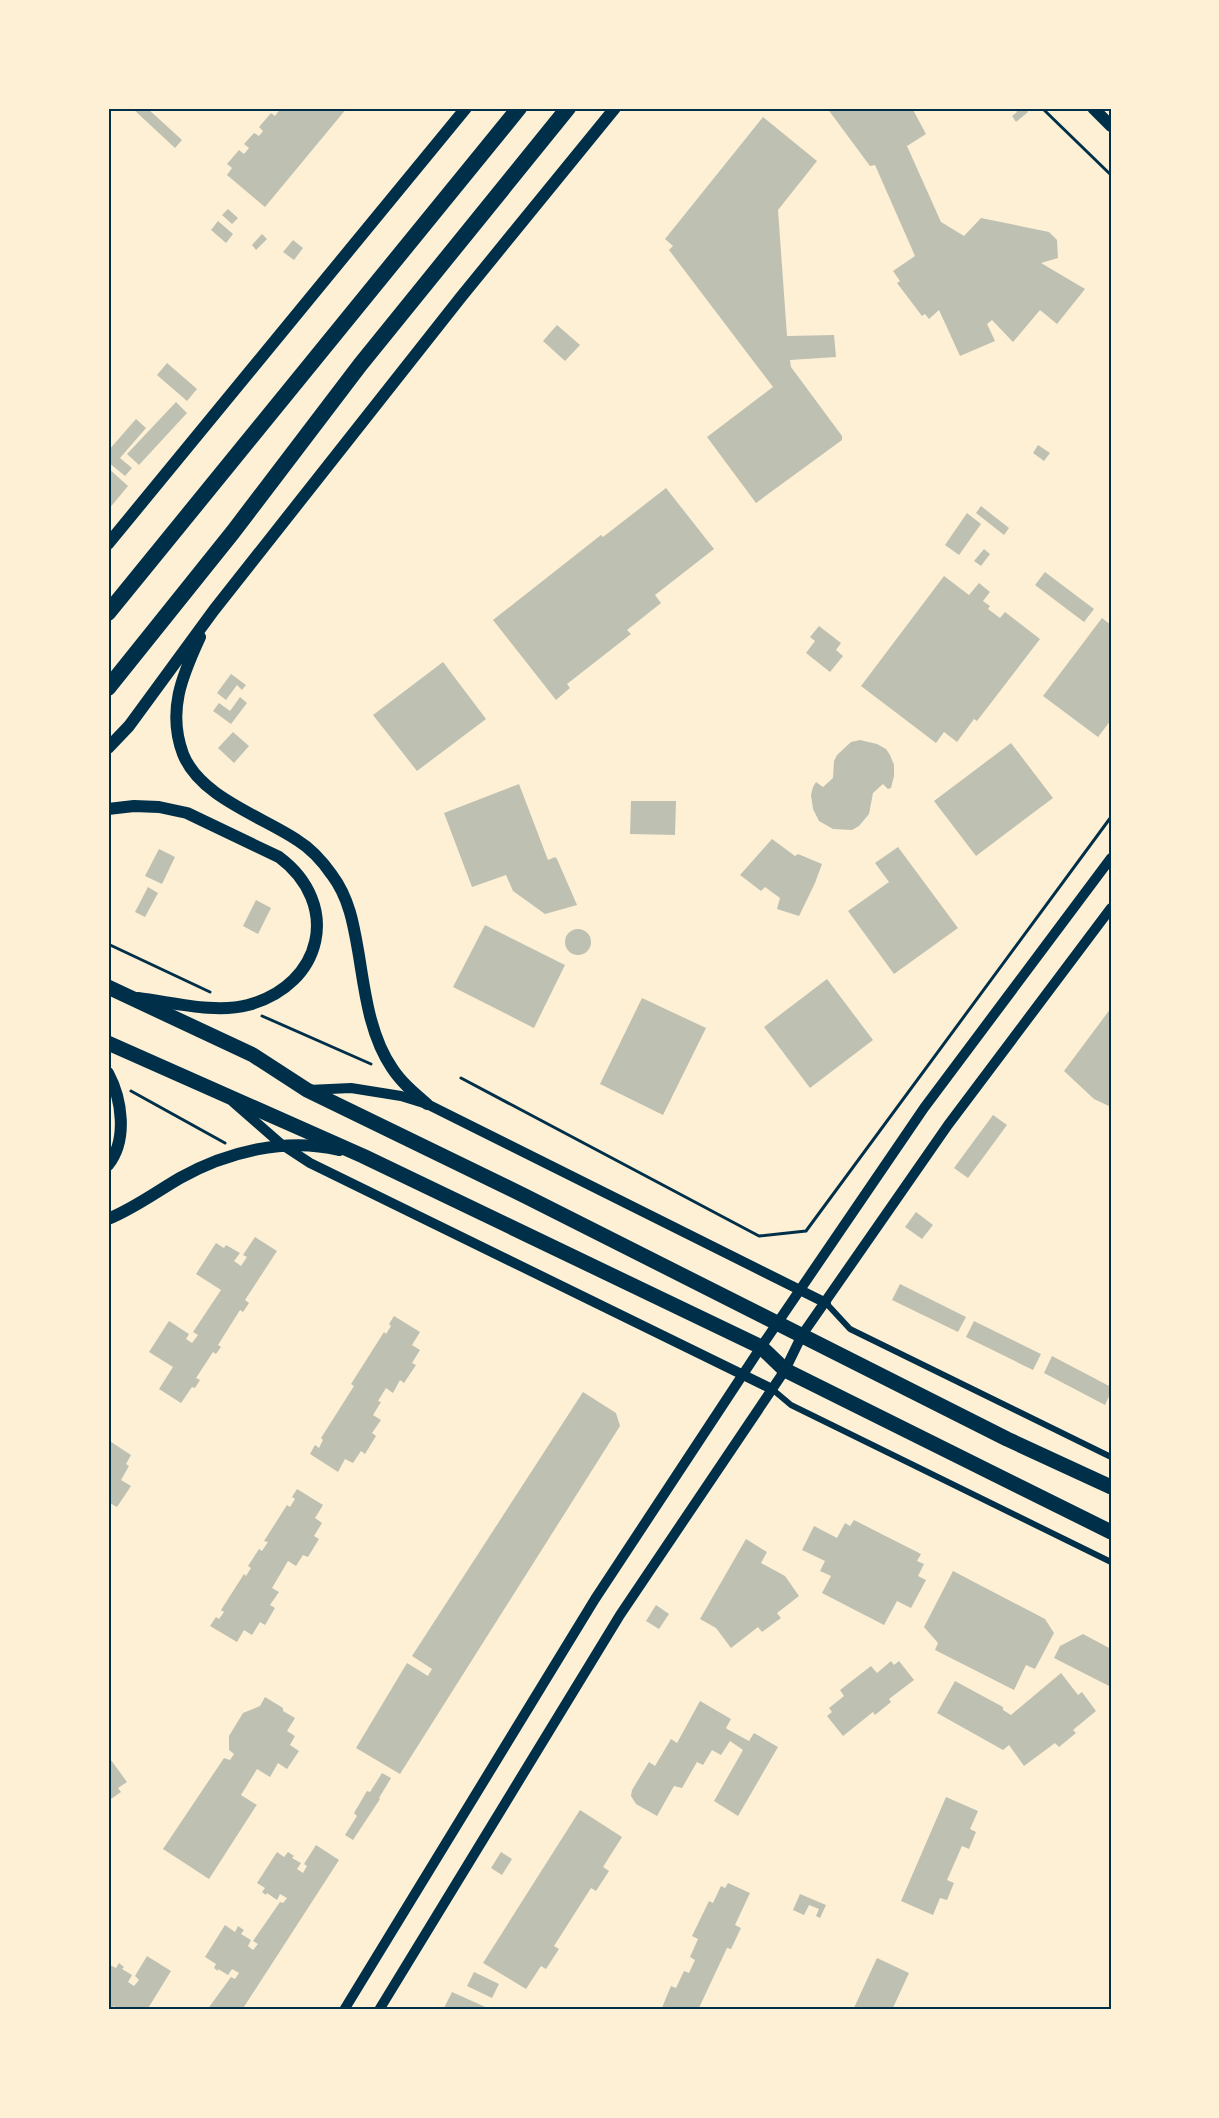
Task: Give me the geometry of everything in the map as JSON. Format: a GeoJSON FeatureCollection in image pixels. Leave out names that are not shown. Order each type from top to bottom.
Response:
{"type":"FeatureCollection","features":[{"type":"Feature","properties":{"kind":"highway"},"geometry":{"type":"LineString","coordinates":[[108,613],[519,108]]}},
{"type":"Feature","properties":{"kind":"highway"},"geometry":{"type":"LineString","coordinates":[[108,688],[233,532],[360,365],[568,108]]}},
{"type":"Feature","properties":{"kind":"main road"},"geometry":{"type":"LineString","coordinates":[[108,544],[466,108]]}},
{"type":"Feature","properties":{"kind":"main road"},"geometry":{"type":"LineString","coordinates":[[108,748],[129,726],[214,610],[461,297],[615,108]]}},
{"type":"Feature","properties":{"kind":"main road"},"geometry":{"type":"LineString","coordinates":[[1093,108],[1111,126]]}},
{"type":"Feature","properties":{"kind":"main road"},"geometry":{"type":"LineString","coordinates":[[214,610],[178,688],[177,736],[184,757],[197,776],[211,789],[299,840],[332,874],[351,911],[367,1005],[378,1038],[391,1067],[404,1084],[427,1104]]}},
{"type":"Feature","properties":{"kind":"main road"},"geometry":{"type":"LineString","coordinates":[[108,809],[134,806],[159,807],[187,813],[279,857],[297,873],[311,896],[316,913],[317,932],[314,950],[304,968],[290,984],[271,995],[250,1004],[232,1008],[209,1008],[130,998]]}},
{"type":"Feature","properties":{"kind":"main road"},"geometry":{"type":"LineString","coordinates":[[108,987],[253,1055],[307,1090],[1007,1439],[1111,1487]]}},
{"type":"Feature","properties":{"kind":"main road"},"geometry":{"type":"LineString","coordinates":[[108,1043],[363,1156],[761,1347],[785,1370],[1111,1533]]}},
{"type":"Feature","properties":{"kind":"main road"},"geometry":{"type":"LineString","coordinates":[[108,1165],[117,1148],[121,1123],[120,1109],[110,1077]]}},
{"type":"Feature","properties":{"kind":"main road"},"geometry":{"type":"LineString","coordinates":[[108,1219],[198,1168],[244,1153],[285,1146],[327,1147],[363,1156]]}},
{"type":"Feature","properties":{"kind":"street"},"geometry":{"type":"LineString","coordinates":[[344,2010],[595,1599],[743,1374],[924,1108],[1111,858]]}},
{"type":"Feature","properties":{"kind":"street"},"geometry":{"type":"LineString","coordinates":[[379,2010],[620,1615],[785,1370],[802,1335],[948,1125],[1111,908]]}},
{"type":"Feature","properties":{"kind":"street"},"geometry":{"type":"LineString","coordinates":[[307,1090],[351,1088],[401,1096],[427,1104],[826,1303],[850,1329],[1111,1457]]}},
{"type":"Feature","properties":{"kind":"street"},"geometry":{"type":"LineString","coordinates":[[220,1093],[285,1146],[310,1163],[743,1374],[772,1389],[791,1405],[1111,1563]]}},
{"type":"Feature","properties":{"kind":"path"},"geometry":{"type":"LineString","coordinates":[[1042,108],[1111,175]]}},
{"type":"Feature","properties":{"kind":"path"},"geometry":{"type":"LineString","coordinates":[[461,1078],[759,1236],[806,1231],[1111,817]]}},
{"type":"Feature","properties":{"kind":"path"},"geometry":{"type":"LineString","coordinates":[[110,1077],[244,1153]]}},
{"type":"Feature","properties":{"kind":"building"},"geometry":{"type":"Polygon","coordinates":[[[132,108],[147,108],[182,140],[175,148],[132,108]]]}},
{"type":"Feature","properties":{"kind":"building"},"geometry":{"type":"Polygon","coordinates":[[[281,108],[347,108],[265,207],[227,175],[232,168],[227,164],[239,150],[244,154],[249,148],[244,144],[254,133],[259,136],[263,131],[259,127],[271,113],[275,116],[281,108]]]}},
{"type":"Feature","properties":{"kind":"building"},"geometry":{"type":"Polygon","coordinates":[[[827,108],[912,108],[926,134],[907,146],[941,222],[964,236],[981,218],[1049,232],[1057,240],[1058,258],[1041,263],[1085,289],[1057,324],[1040,310],[1013,342],[992,320],[987,324],[995,341],[960,356],[939,310],[929,319],[925,314],[922,316],[897,283],[900,281],[893,271],[915,256],[875,165],[870,166],[827,108]]]}},
{"type":"Feature","properties":{"kind":"building"},"geometry":{"type":"Polygon","coordinates":[[[1014,108],[1024,108],[1028,112],[1016,122],[1012,116],[1017,112],[1014,108]]]}},
{"type":"Feature","properties":{"kind":"building"},"geometry":{"type":"Polygon","coordinates":[[[763,117],[817,161],[778,210],[787,336],[834,335],[836,357],[790,360],[791,367],[842,436],[842,440],[756,503],[707,437],[773,387],[669,250],[673,246],[665,239],[763,117]]]}},
{"type":"Feature","properties":{"kind":"building"},"geometry":{"type":"Polygon","coordinates":[[[228,209],[238,218],[232,224],[222,215],[228,209]]]}},
{"type":"Feature","properties":{"kind":"building"},"geometry":{"type":"Polygon","coordinates":[[[218,221],[233,234],[226,243],[211,230],[218,221]]]}},
{"type":"Feature","properties":{"kind":"building"},"geometry":{"type":"Polygon","coordinates":[[[262,234],[267,239],[256,250],[252,245],[262,234]]]}},
{"type":"Feature","properties":{"kind":"building"},"geometry":{"type":"Polygon","coordinates":[[[293,240],[303,248],[294,260],[283,252],[293,240]]]}},
{"type":"Feature","properties":{"kind":"building"},"geometry":{"type":"Polygon","coordinates":[[[557,325],[580,345],[565,361],[543,341],[557,325]]]}},
{"type":"Feature","properties":{"kind":"building"},"geometry":{"type":"Polygon","coordinates":[[[167,363],[197,389],[187,401],[157,375],[167,363]]]}},
{"type":"Feature","properties":{"kind":"building"},"geometry":{"type":"Polygon","coordinates":[[[176,402],[187,413],[139,465],[127,454],[176,402]]]}},
{"type":"Feature","properties":{"kind":"building"},"geometry":{"type":"Polygon","coordinates":[[[136,419],[146,428],[120,458],[132,468],[125,476],[108,462],[108,451],[136,419]]]}},
{"type":"Feature","properties":{"kind":"building"},"geometry":{"type":"Polygon","coordinates":[[[1038,445],[1050,453],[1044,461],[1033,453],[1038,445]]]}},
{"type":"Feature","properties":{"kind":"building"},"geometry":{"type":"Polygon","coordinates":[[[108,468],[128,486],[108,510],[108,468]]]}},
{"type":"Feature","properties":{"kind":"building"},"geometry":{"type":"Polygon","coordinates":[[[666,488],[714,549],[655,595],[661,603],[627,630],[631,634],[567,684],[570,688],[556,700],[493,620],[601,535],[603,537],[666,488]]]}},
{"type":"Feature","properties":{"kind":"building"},"geometry":{"type":"Polygon","coordinates":[[[981,506],[1009,528],[1004,535],[976,513],[981,506]]]}},
{"type":"Feature","properties":{"kind":"building"},"geometry":{"type":"Polygon","coordinates":[[[967,513],[981,524],[959,555],[945,545],[967,513]]]}},
{"type":"Feature","properties":{"kind":"building"},"geometry":{"type":"Polygon","coordinates":[[[984,549],[990,554],[981,566],[974,561],[984,549]]]}},
{"type":"Feature","properties":{"kind":"building"},"geometry":{"type":"Polygon","coordinates":[[[1045,572],[1094,609],[1084,622],[1035,585],[1045,572]]]}},
{"type":"Feature","properties":{"kind":"building"},"geometry":{"type":"Polygon","coordinates":[[[944,576],[969,595],[979,583],[990,592],[983,601],[990,606],[988,609],[1000,618],[1005,612],[1040,639],[977,721],[974,719],[957,742],[944,732],[936,743],[861,686],[944,576]]]}},
{"type":"Feature","properties":{"kind":"building"},"geometry":{"type":"Polygon","coordinates":[[[1102,618],[1111,625],[1111,720],[1098,737],[1043,696],[1102,618]]]}},
{"type":"Feature","properties":{"kind":"building"},"geometry":{"type":"Polygon","coordinates":[[[819,626],[841,643],[836,650],[843,656],[830,672],[806,653],[815,641],[810,637],[819,626]]]}},
{"type":"Feature","properties":{"kind":"building"},"geometry":{"type":"Polygon","coordinates":[[[443,662],[486,719],[417,771],[373,715],[443,662]]]}},
{"type":"Feature","properties":{"kind":"building"},"geometry":{"type":"Polygon","coordinates":[[[231,674],[246,685],[242,690],[237,685],[226,700],[217,693],[231,674]]]}},
{"type":"Feature","properties":{"kind":"building"},"geometry":{"type":"Polygon","coordinates":[[[240,697],[247,703],[231,724],[213,711],[219,703],[230,711],[240,697]]]}},
{"type":"Feature","properties":{"kind":"building"},"geometry":{"type":"Polygon","coordinates":[[[233,732],[249,746],[234,763],[218,748],[233,732]]]}},
{"type":"Feature","properties":{"kind":"building"},"geometry":{"type":"Polygon","coordinates":[[[860,740],[877,744],[886,749],[890,755],[894,765],[891,788],[888,789],[883,784],[873,793],[869,814],[859,826],[852,830],[833,829],[819,821],[813,809],[811,795],[813,787],[816,782],[823,787],[833,778],[834,761],[837,755],[851,742],[860,740]]]}},
{"type":"Feature","properties":{"kind":"building"},"geometry":{"type":"Polygon","coordinates":[[[1011,743],[1053,798],[976,856],[934,801],[1011,743]]]}},
{"type":"Feature","properties":{"kind":"building"},"geometry":{"type":"Polygon","coordinates":[[[519,784],[548,860],[555,857],[557,859],[577,905],[545,914],[513,891],[506,875],[472,887],[444,813],[519,784]]]}},
{"type":"Feature","properties":{"kind":"building"},"geometry":{"type":"Polygon","coordinates":[[[631,801],[676,801],[675,835],[630,834],[631,801]]]}},
{"type":"Feature","properties":{"kind":"building"},"geometry":{"type":"Polygon","coordinates":[[[772,839],[795,856],[798,854],[822,864],[799,916],[777,909],[780,898],[765,887],[761,891],[740,875],[772,839]]]}},
{"type":"Feature","properties":{"kind":"building"},"geometry":{"type":"Polygon","coordinates":[[[898,847],[958,928],[894,974],[848,911],[889,882],[875,863],[898,847]]]}},
{"type":"Feature","properties":{"kind":"building"},"geometry":{"type":"Polygon","coordinates":[[[159,849],[175,857],[162,884],[145,876],[159,849]]]}},
{"type":"Feature","properties":{"kind":"building"},"geometry":{"type":"Polygon","coordinates":[[[148,887],[158,893],[145,917],[135,912],[148,887]]]}},
{"type":"Feature","properties":{"kind":"building"},"geometry":{"type":"Polygon","coordinates":[[[256,900],[271,908],[258,934],[243,926],[256,900]]]}},
{"type":"Feature","properties":{"kind":"building"},"geometry":{"type":"Polygon","coordinates":[[[485,925],[565,965],[534,1028],[453,987],[485,925]]]}},
{"type":"Feature","properties":{"kind":"building"},"geometry":{"type":"Polygon","coordinates":[[[578,929],[587,933],[591,942],[587,951],[578,955],[569,951],[565,942],[569,933],[578,929]]]}},
{"type":"Feature","properties":{"kind":"building"},"geometry":{"type":"Polygon","coordinates":[[[827,979],[873,1040],[810,1088],[764,1027],[827,979]]]}},
{"type":"Feature","properties":{"kind":"building"},"geometry":{"type":"Polygon","coordinates":[[[642,998],[706,1028],[663,1115],[600,1084],[642,998]]]}},
{"type":"Feature","properties":{"kind":"building"},"geometry":{"type":"Polygon","coordinates":[[[1111,1008],[1111,1107],[1094,1099],[1064,1071],[1111,1008]]]}},
{"type":"Feature","properties":{"kind":"building"},"geometry":{"type":"Polygon","coordinates":[[[993,1115],[1007,1125],[968,1178],[954,1168],[993,1115]]]}},
{"type":"Feature","properties":{"kind":"building"},"geometry":{"type":"Polygon","coordinates":[[[916,1212],[933,1225],[922,1239],[905,1227],[916,1212]]]}},
{"type":"Feature","properties":{"kind":"building"},"geometry":{"type":"Polygon","coordinates":[[[255,1237],[277,1251],[245,1300],[249,1303],[243,1312],[240,1310],[218,1345],[221,1347],[216,1354],[213,1352],[196,1378],[200,1380],[195,1388],[192,1387],[181,1403],[159,1389],[173,1367],[149,1352],[169,1321],[189,1334],[186,1339],[192,1343],[198,1335],[193,1332],[221,1290],[196,1274],[216,1243],[224,1248],[226,1245],[240,1253],[234,1261],[241,1266],[247,1257],[243,1255],[255,1237]]]}},
{"type":"Feature","properties":{"kind":"building"},"geometry":{"type":"Polygon","coordinates":[[[900,1284],[966,1317],[958,1332],[892,1300],[900,1284]]]}},
{"type":"Feature","properties":{"kind":"building"},"geometry":{"type":"Polygon","coordinates":[[[394,1316],[420,1332],[412,1345],[420,1350],[412,1363],[416,1365],[404,1383],[400,1380],[393,1393],[386,1388],[378,1401],[381,1402],[373,1415],[381,1420],[372,1433],[376,1436],[365,1454],[361,1451],[353,1463],[345,1459],[338,1472],[310,1454],[315,1445],[319,1448],[323,1440],[321,1438],[354,1386],[351,1384],[384,1332],[386,1334],[394,1316]]]}},
{"type":"Feature","properties":{"kind":"building"},"geometry":{"type":"Polygon","coordinates":[[[974,1321],[1041,1354],[1033,1370],[966,1337],[974,1321]]]}},
{"type":"Feature","properties":{"kind":"building"},"geometry":{"type":"Polygon","coordinates":[[[1052,1356],[1111,1387],[1105,1405],[1044,1373],[1052,1356]]]}},
{"type":"Feature","properties":{"kind":"building"},"geometry":{"type":"Polygon","coordinates":[[[583,1392],[616,1413],[620,1426],[400,1774],[356,1748],[407,1663],[428,1676],[432,1669],[412,1656],[583,1392]]]}},
{"type":"Feature","properties":{"kind":"building"},"geometry":{"type":"Polygon","coordinates":[[[108,1440],[131,1455],[126,1464],[129,1466],[121,1480],[131,1486],[117,1507],[108,1502],[108,1440]]]}},
{"type":"Feature","properties":{"kind":"building"},"geometry":{"type":"Polygon","coordinates":[[[297,1489],[323,1505],[315,1518],[322,1523],[314,1536],[319,1539],[308,1557],[303,1555],[296,1566],[288,1561],[272,1588],[279,1592],[270,1605],[275,1608],[265,1625],[260,1622],[252,1635],[244,1630],[237,1642],[210,1626],[216,1617],[219,1619],[224,1612],[221,1610],[244,1574],[246,1576],[251,1568],[248,1566],[259,1549],[262,1551],[268,1542],[264,1541],[287,1505],[290,1507],[297,1489]]]}},
{"type":"Feature","properties":{"kind":"building"},"geometry":{"type":"Polygon","coordinates":[[[854,1520],[921,1554],[917,1561],[924,1564],[918,1576],[926,1580],[911,1608],[897,1601],[884,1625],[822,1593],[831,1576],[820,1571],[825,1561],[802,1550],[814,1526],[837,1538],[845,1523],[850,1526],[854,1520]]]}},
{"type":"Feature","properties":{"kind":"building"},"geometry":{"type":"Polygon","coordinates":[[[746,1539],[767,1552],[761,1563],[785,1576],[799,1596],[777,1613],[781,1618],[762,1632],[758,1627],[731,1648],[716,1628],[700,1619],[746,1539]]]}},
{"type":"Feature","properties":{"kind":"building"},"geometry":{"type":"Polygon","coordinates":[[[953,1571],[1045,1619],[1054,1633],[1035,1669],[1026,1665],[1014,1690],[935,1650],[938,1643],[924,1627],[953,1571]]]}},
{"type":"Feature","properties":{"kind":"building"},"geometry":{"type":"Polygon","coordinates":[[[656,1605],[669,1614],[659,1629],[646,1621],[656,1605]]]}},
{"type":"Feature","properties":{"kind":"building"},"geometry":{"type":"Polygon","coordinates":[[[1083,1634],[1111,1649],[1111,1687],[1054,1658],[1060,1646],[1083,1634]]]}},
{"type":"Feature","properties":{"kind":"building"},"geometry":{"type":"Polygon","coordinates":[[[891,1661],[894,1665],[899,1661],[914,1680],[889,1699],[891,1702],[875,1715],[873,1712],[843,1736],[827,1716],[832,1712],[829,1708],[844,1696],[840,1690],[871,1666],[877,1673],[891,1661]]]}},
{"type":"Feature","properties":{"kind":"building"},"geometry":{"type":"Polygon","coordinates":[[[1061,1673],[1078,1695],[1082,1692],[1096,1711],[1073,1730],[1076,1733],[1059,1747],[1055,1743],[1024,1766],[1009,1745],[1003,1750],[937,1713],[955,1681],[1003,1707],[1003,1710],[1011,1715],[1061,1673]]]}},
{"type":"Feature","properties":{"kind":"building"},"geometry":{"type":"Polygon","coordinates":[[[265,1697],[295,1718],[287,1731],[295,1736],[290,1745],[299,1751],[287,1769],[278,1763],[270,1777],[257,1769],[241,1795],[257,1805],[209,1879],[163,1849],[224,1758],[230,1760],[234,1754],[229,1750],[229,1736],[243,1713],[260,1706],[265,1697]]]}},
{"type":"Feature","properties":{"kind":"building"},"geometry":{"type":"Polygon","coordinates":[[[700,1701],[731,1719],[727,1729],[749,1741],[754,1733],[778,1747],[738,1816],[714,1801],[743,1750],[730,1741],[721,1755],[712,1750],[703,1765],[697,1762],[682,1788],[674,1786],[657,1816],[636,1804],[631,1796],[632,1790],[649,1762],[655,1766],[671,1739],[677,1743],[700,1701]]]}},
{"type":"Feature","properties":{"kind":"building"},"geometry":{"type":"Polygon","coordinates":[[[108,1756],[127,1782],[118,1788],[121,1792],[108,1801],[108,1756]]]}},
{"type":"Feature","properties":{"kind":"building"},"geometry":{"type":"Polygon","coordinates":[[[382,1773],[391,1778],[353,1840],[345,1835],[357,1816],[354,1813],[367,1791],[370,1792],[382,1773]]]}},
{"type":"Feature","properties":{"kind":"building"},"geometry":{"type":"Polygon","coordinates":[[[946,1797],[978,1811],[970,1829],[976,1832],[969,1849],[962,1846],[947,1880],[954,1883],[947,1900],[940,1898],[933,1915],[901,1901],[946,1797]]]}},
{"type":"Feature","properties":{"kind":"building"},"geometry":{"type":"Polygon","coordinates":[[[580,1810],[622,1837],[603,1867],[609,1871],[596,1891],[591,1888],[554,1946],[559,1949],[546,1969],[541,1966],[526,1989],[483,1963],[580,1810]]]}},
{"type":"Feature","properties":{"kind":"building"},"geometry":{"type":"Polygon","coordinates":[[[316,1845],[339,1860],[242,2010],[207,2010],[231,1977],[235,1979],[239,1973],[232,1969],[228,1975],[218,1969],[218,1971],[214,1968],[216,1964],[205,1957],[225,1925],[235,1932],[238,1926],[244,1930],[241,1934],[251,1940],[248,1946],[253,1950],[258,1944],[253,1941],[280,1902],[283,1903],[287,1898],[280,1894],[277,1900],[267,1893],[266,1895],[262,1892],[265,1888],[257,1883],[277,1852],[284,1857],[288,1852],[294,1856],[292,1858],[301,1863],[297,1869],[303,1873],[307,1866],[304,1864],[316,1845]]]}},
{"type":"Feature","properties":{"kind":"building"},"geometry":{"type":"Polygon","coordinates":[[[501,1852],[512,1859],[502,1875],[491,1868],[501,1852]]]}},
{"type":"Feature","properties":{"kind":"building"},"geometry":{"type":"Polygon","coordinates":[[[728,1883],[750,1893],[735,1925],[741,1928],[731,1949],[727,1948],[698,2010],[661,2010],[671,1986],[676,1988],[684,1971],[689,1973],[695,1960],[690,1957],[698,1939],[692,1936],[709,1901],[713,1903],[721,1886],[725,1888],[728,1883]]]}},
{"type":"Feature","properties":{"kind":"building"},"geometry":{"type":"Polygon","coordinates":[[[800,1894],[826,1905],[820,1918],[816,1916],[819,1909],[809,1905],[804,1915],[793,1910],[800,1894]]]}},
{"type":"Feature","properties":{"kind":"building"},"geometry":{"type":"Polygon","coordinates":[[[147,1956],[171,1971],[147,2010],[120,2010],[114,2006],[108,2010],[108,1964],[116,1968],[119,1963],[124,1967],[122,1969],[132,1975],[128,1982],[134,1986],[139,1980],[135,1976],[147,1956]]]}},
{"type":"Feature","properties":{"kind":"building"},"geometry":{"type":"Polygon","coordinates":[[[877,1958],[909,1973],[892,2010],[853,2010],[877,1958]]]}},
{"type":"Feature","properties":{"kind":"building"},"geometry":{"type":"Polygon","coordinates":[[[474,1972],[499,1984],[492,1998],[467,1986],[474,1972]]]}},
{"type":"Feature","properties":{"kind":"building"},"geometry":{"type":"Polygon","coordinates":[[[452,1992],[492,2010],[443,2010],[452,1992]]]}}]}
